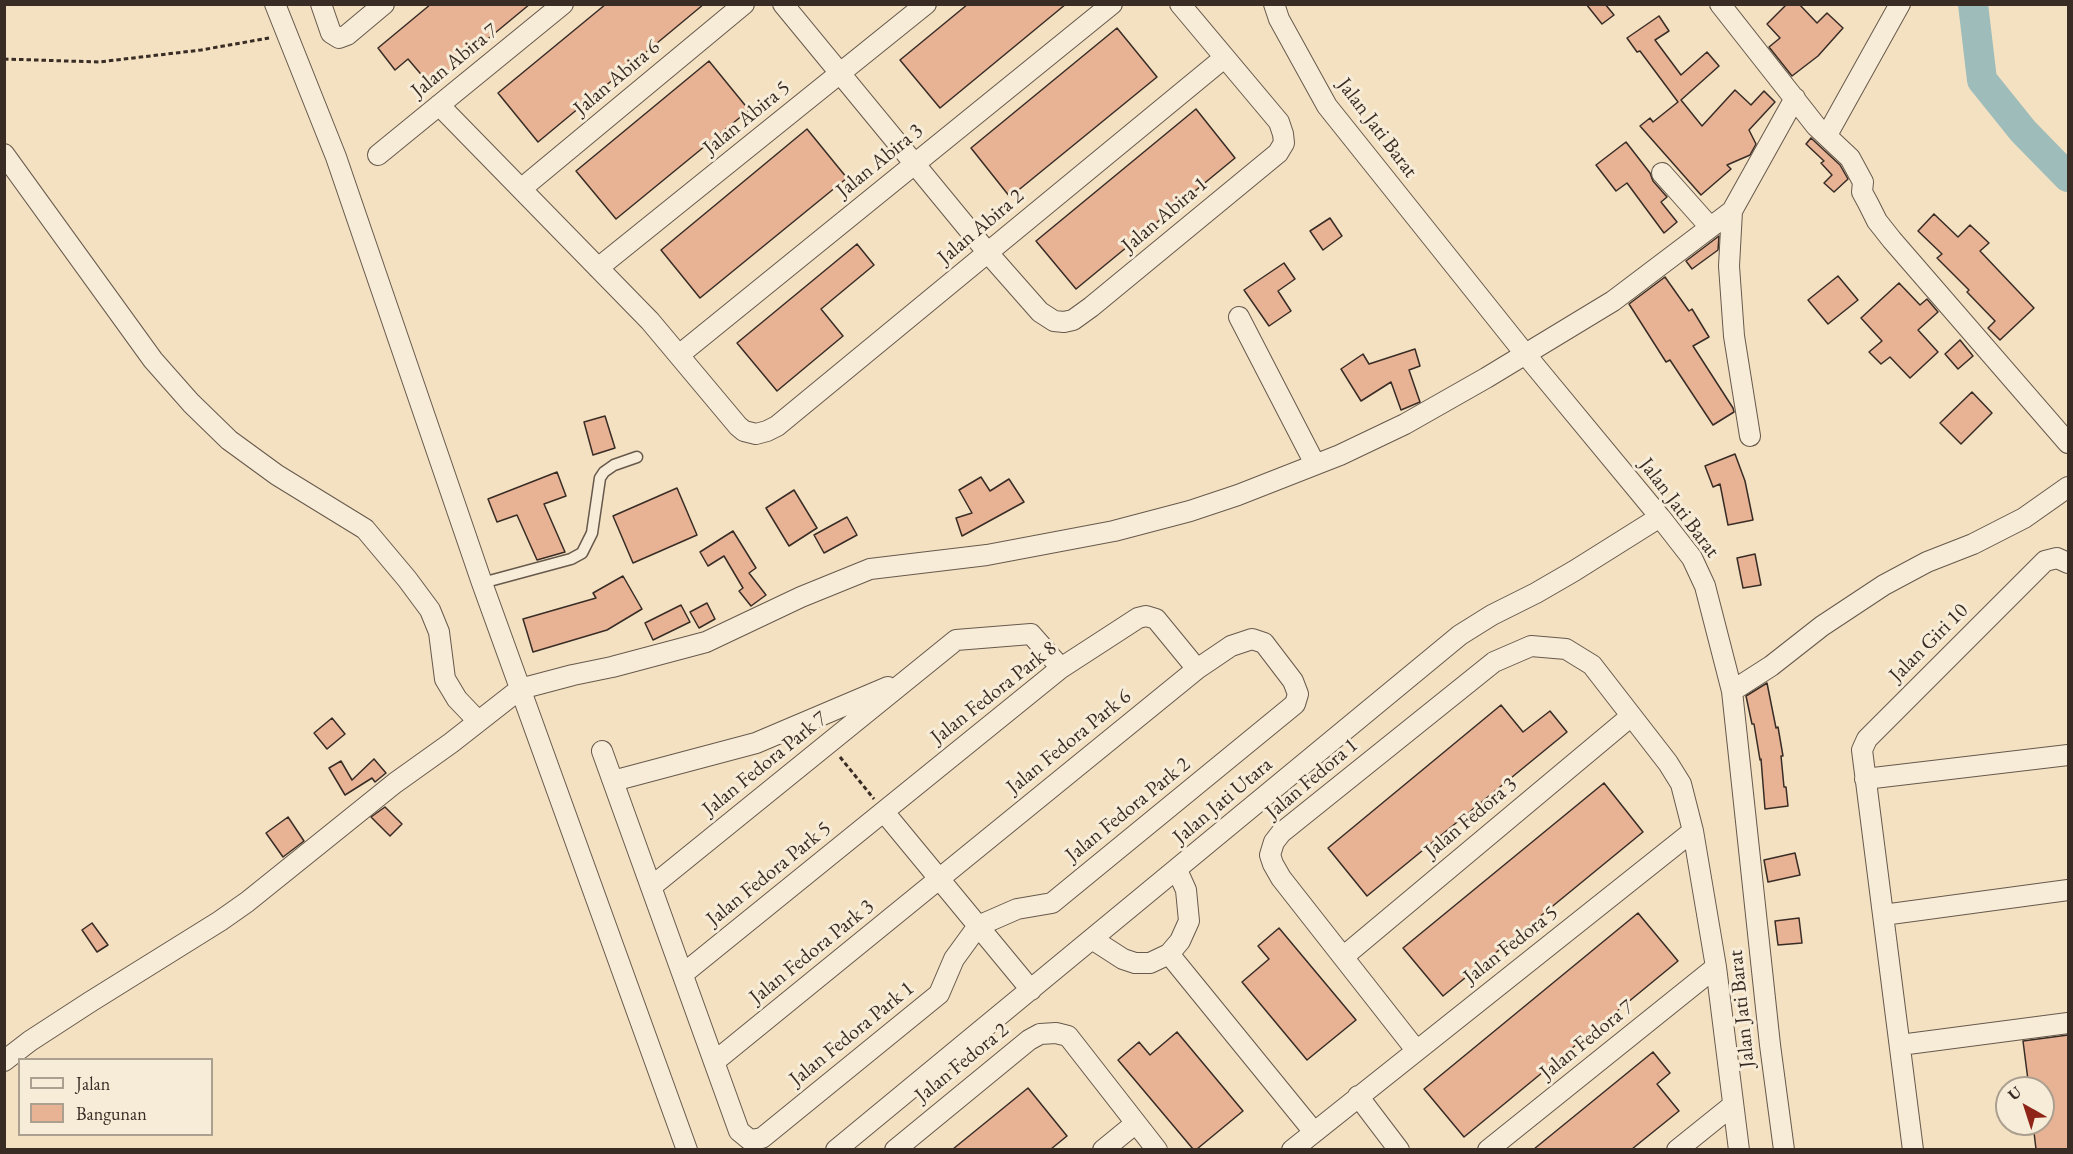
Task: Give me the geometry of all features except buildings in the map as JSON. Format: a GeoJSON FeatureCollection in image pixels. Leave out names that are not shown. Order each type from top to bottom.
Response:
{"type":"FeatureCollection","features":[{"type":"Feature","properties":{"kind":"street"},"geometry":{"type":"LineString","coordinates":[[275,4],[336,157],[482,583],[687,1149]]}},
{"type":"Feature","properties":{"kind":"street"},"geometry":{"type":"LineString","coordinates":[[321,4],[331,33],[339,38],[346,35],[384,4]]}},
{"type":"Feature","properties":{"kind":"street","name":"Jalan Abira 7"},"geometry":{"type":"LineString","coordinates":[[378,155],[563,4]]}},
{"type":"Feature","properties":{"kind":"street","name":"Jalan Abira 6"},"geometry":{"type":"LineString","coordinates":[[520,189],[744,4]]}},
{"type":"Feature","properties":{"kind":"street"},"geometry":{"type":"LineString","coordinates":[[783,4],[988,253]]}},
{"type":"Feature","properties":{"kind":"street","name":"Jalan Abira 5"},"geometry":{"type":"LineString","coordinates":[[598,268],[926,4]]}},
{"type":"Feature","properties":{"kind":"street","name":"Jalan Abira 3"},"geometry":{"type":"LineString","coordinates":[[679,355],[1112,4]]}},
{"type":"Feature","properties":{"kind":"street"},"geometry":{"type":"LineString","coordinates":[[1180,4],[1224,58]]}},
{"type":"Feature","properties":{"kind":"street","name":"Jalan Jati Barat"},"geometry":{"type":"LineString","coordinates":[[1274,4],[1279,19],[1327,106],[1692,558],[1705,586],[1732,691],[1770,1045],[1784,1149]]}},
{"type":"Feature","properties":{"kind":"street"},"geometry":{"type":"LineString","coordinates":[[1720,4],[1795,98],[1850,158],[1863,182],[1862,192],[1877,221],[2068,443]]}},
{"type":"Feature","properties":{"kind":"street"},"geometry":{"type":"LineString","coordinates":[[1827,135],[1900,4]]}},
{"type":"Feature","properties":{"kind":"street","name":"Jalan Abira 1"},"geometry":{"type":"LineString","coordinates":[[988,253],[1040,312],[1054,321],[1073,320],[1278,153],[1284,143],[1279,122],[1224,58]]}},
{"type":"Feature","properties":{"kind":"street","name":"Jalan Abira 2"},"geometry":{"type":"LineString","coordinates":[[679,355],[738,426],[744,431],[756,434],[767,432],[1224,58]]}},
{"type":"Feature","properties":{"kind":"street"},"geometry":{"type":"LineString","coordinates":[[6,1054],[229,914],[395,783],[520,690],[706,642],[801,597],[870,569],[987,555],[1132,527],[1238,495],[1340,455],[1405,424],[1526,355],[1613,301],[1732,211],[1795,98]]}},
{"type":"Feature","properties":{"kind":"street"},"geometry":{"type":"LineString","coordinates":[[439,105],[650,321],[679,355]]}},
{"type":"Feature","properties":{"kind":"street"},"geometry":{"type":"LineString","coordinates":[[4,154],[153,360],[191,404],[229,440],[267,468],[365,529],[407,579],[430,610],[440,632],[445,679],[457,699],[478,721]]}},
{"type":"Feature","properties":{"kind":"street"},"geometry":{"type":"LineString","coordinates":[[1662,173],[1710,227]]}},
{"type":"Feature","properties":{"kind":"street"},"geometry":{"type":"LineString","coordinates":[[1732,211],[1729,266],[1734,336],[1750,436]]}},
{"type":"Feature","properties":{"kind":"street"},"geometry":{"type":"LineString","coordinates":[[1239,317],[1315,464]]}},
{"type":"Feature","properties":{"kind":"street"},"geometry":{"type":"LineString","coordinates":[[1732,691],[1771,666],[1822,626],[1884,585],[1926,562],[1973,544],[2024,518],[2068,487]]}},
{"type":"Feature","properties":{"kind":"street","name":"Jalan Jati Utara"},"geometry":{"type":"LineString","coordinates":[[836,1149],[1178,870],[1460,635],[1492,615],[1574,572],[1660,518]]}},
{"type":"Feature","properties":{"kind":"street","name":"Jalan Giri 10"},"geometry":{"type":"LineString","coordinates":[[1913,1149],[1862,750],[1867,739],[2045,561],[2063,561]]}},
{"type":"Feature","properties":{"kind":"street","name":"Jalan Fedora Park 8"},"geometry":{"type":"LineString","coordinates":[[884,812],[1061,668],[1138,618],[1146,616],[1156,619],[1197,669]]}},
{"type":"Feature","properties":{"kind":"street","name":"Jalan Fedora Park 7"},"geometry":{"type":"LineString","coordinates":[[651,887],[956,640],[1031,634],[1061,668]]}},
{"type":"Feature","properties":{"kind":"street","name":"Jalan Fedora Park 6"},"geometry":{"type":"LineString","coordinates":[[940,879],[1197,669],[1231,646],[1252,639],[1264,644],[1293,681],[1298,694],[1295,704]]}},
{"type":"Feature","properties":{"kind":"street","name":"Jalan Fedora 1"},"geometry":{"type":"LineString","coordinates":[[1416,1050],[1281,878],[1270,855],[1274,842],[1281,833],[1494,662],[1531,646],[1566,650],[1592,665],[1630,717]]}},
{"type":"Feature","properties":{"kind":"street","name":"Jalan Fedora Park 7"},"geometry":{"type":"LineString","coordinates":[[613,782],[756,743],[909,678]]}},
{"type":"Feature","properties":{"kind":"street","name":"Jalan Fedora Park 2"},"geometry":{"type":"LineString","coordinates":[[978,926],[1017,909],[1052,903],[1295,704]]}},
{"type":"Feature","properties":{"kind":"street"},"geometry":{"type":"LineString","coordinates":[[1630,717],[1681,784],[1693,831],[1716,967],[1739,1149]]}},
{"type":"Feature","properties":{"kind":"street","name":"Jalan Fedora 3"},"geometry":{"type":"LineString","coordinates":[[1343,957],[1630,717]]}},
{"type":"Feature","properties":{"kind":"street"},"geometry":{"type":"LineString","coordinates":[[602,751],[714,1062]]}},
{"type":"Feature","properties":{"kind":"street"},"geometry":{"type":"LineString","coordinates":[[1865,779],[2068,755]]}},
{"type":"Feature","properties":{"kind":"street"},"geometry":{"type":"LineString","coordinates":[[884,812],[1031,990]]}},
{"type":"Feature","properties":{"kind":"street","name":"Jalan Fedora Park 5"},"geometry":{"type":"LineString","coordinates":[[683,974],[884,812]]}},
{"type":"Feature","properties":{"kind":"street","name":"Jalan Fedora 5"},"geometry":{"type":"LineString","coordinates":[[1292,1149],[1693,831]]}},
{"type":"Feature","properties":{"kind":"street"},"geometry":{"type":"LineString","coordinates":[[1092,939],[1123,959],[1135,963],[1150,963],[1169,954],[1180,941],[1189,921],[1186,890],[1178,870]]}},
{"type":"Feature","properties":{"kind":"street","name":"Jalan Fedora Park 3"},"geometry":{"type":"LineString","coordinates":[[714,1062],[940,879]]}},
{"type":"Feature","properties":{"kind":"street"},"geometry":{"type":"LineString","coordinates":[[1883,915],[2068,890]]}},
{"type":"Feature","properties":{"kind":"street","name":"Jalan Fedora Park 1"},"geometry":{"type":"LineString","coordinates":[[714,1062],[739,1131],[750,1140],[762,1138],[939,994],[954,959],[978,926]]}},
{"type":"Feature","properties":{"kind":"street"},"geometry":{"type":"LineString","coordinates":[[1169,954],[1314,1132]]}},
{"type":"Feature","properties":{"kind":"street","name":"Jalan Fedora 7"},"geometry":{"type":"LineString","coordinates":[[1488,1149],[1716,967]]}},
{"type":"Feature","properties":{"kind":"street"},"geometry":{"type":"LineString","coordinates":[[1900,1046],[2068,1023]]}},
{"type":"Feature","properties":{"kind":"street","name":"Jalan Fedora 2"},"geometry":{"type":"LineString","coordinates":[[895,1149],[1029,1040],[1040,1034],[1056,1033],[1068,1036],[1157,1149]]}},
{"type":"Feature","properties":{"kind":"street"},"geometry":{"type":"LineString","coordinates":[[1358,1096],[1399,1149]]}},
{"type":"Feature","properties":{"kind":"street"},"geometry":{"type":"LineString","coordinates":[[1677,1149],[1733,1105]]}},
{"type":"Feature","properties":{"kind":"street"},"geometry":{"type":"LineString","coordinates":[[1103,1149],[1136,1123]]}},
{"type":"Feature","properties":{"kind":"lane"},"geometry":{"type":"LineString","coordinates":[[482,583],[571,559],[582,553],[592,533],[600,478],[614,465],[637,457]]}},
{"type":"Feature","properties":{"kind":"path"},"geometry":{"type":"LineString","coordinates":[[4,58],[99,62],[201,50],[286,36]]}},
{"type":"Feature","properties":{"kind":"path"},"geometry":{"type":"LineString","coordinates":[[828,743],[884,812]]}},
{"type":"Feature","properties":{"kind":"waterway"},"geometry":{"type":"LineString","coordinates":[[1973,4],[1982,80],[2023,131],[2068,177]]}}]}
